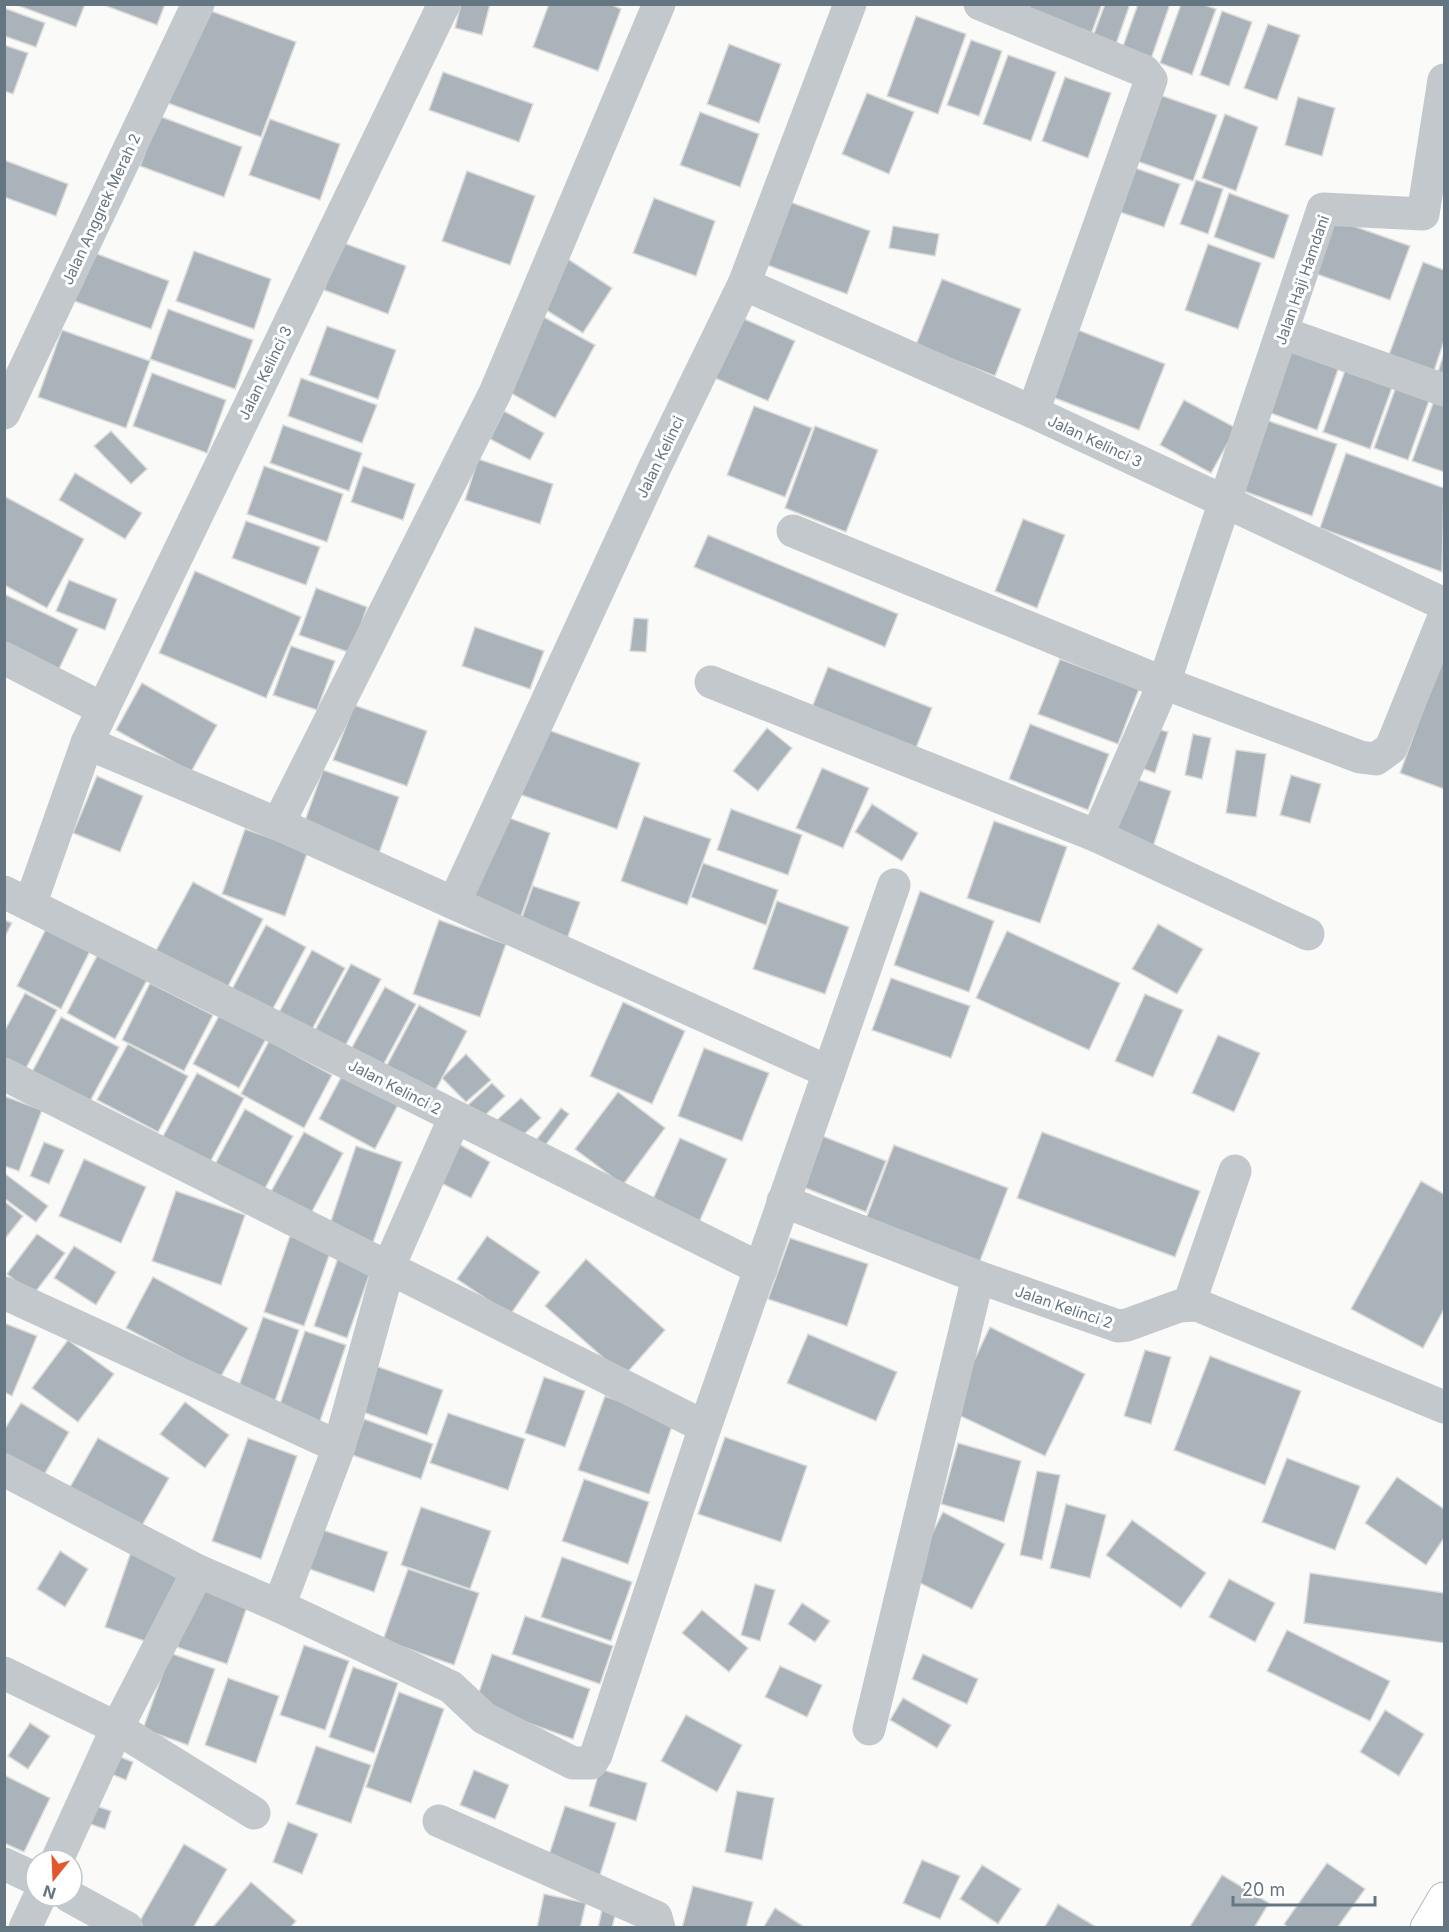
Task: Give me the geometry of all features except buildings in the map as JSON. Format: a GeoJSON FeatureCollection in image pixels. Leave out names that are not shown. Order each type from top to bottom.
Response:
{"type":"FeatureCollection","features":[{"type":"Feature","properties":{"kind":"main road"},"geometry":{"type":"LineString","coordinates":[[1427,1928],[1444,1899]]}},
{"type":"Feature","properties":{"kind":"street","name":"Jalan Anggrek Merah 2"},"geometry":{"type":"LineString","coordinates":[[4,413],[198,4]]}},
{"type":"Feature","properties":{"kind":"street","name":"Jalan Kelinci 3"},"geometry":{"type":"LineString","coordinates":[[87,743],[444,4]]}},
{"type":"Feature","properties":{"kind":"street"},"geometry":{"type":"LineString","coordinates":[[278,824],[495,393],[659,4]]}},
{"type":"Feature","properties":{"kind":"street","name":"Jalan Kelinci"},"geometry":{"type":"LineString","coordinates":[[454,903],[654,469],[744,284],[850,4]]}},
{"type":"Feature","properties":{"kind":"street"},"geometry":{"type":"LineString","coordinates":[[980,4],[1149,75],[1150,85],[1033,412]]}},
{"type":"Feature","properties":{"kind":"street","name":"Jalan Haji Hamdani"},"geometry":{"type":"LineString","coordinates":[[1097,836],[1164,683],[1323,209],[1423,214],[1444,80]]}},
{"type":"Feature","properties":{"kind":"street","name":"Jalan Kelinci 3"},"geometry":{"type":"LineString","coordinates":[[744,284],[1033,412],[1444,604]]}},
{"type":"Feature","properties":{"kind":"street"},"geometry":{"type":"LineString","coordinates":[[1283,333],[1444,390]]}},
{"type":"Feature","properties":{"kind":"street"},"geometry":{"type":"LineString","coordinates":[[793,531],[1164,683],[1360,757],[1376,759],[1391,748],[1400,731],[1444,617]]}},
{"type":"Feature","properties":{"kind":"street"},"geometry":{"type":"LineString","coordinates":[[4,658],[102,709]]}},
{"type":"Feature","properties":{"kind":"street"},"geometry":{"type":"LineString","coordinates":[[711,682],[1097,836],[1308,934]]}},
{"type":"Feature","properties":{"kind":"street"},"geometry":{"type":"LineString","coordinates":[[87,743],[278,824],[829,1072]]}},
{"type":"Feature","properties":{"kind":"street","name":"Jalan Kelinci 2"},"geometry":{"type":"LineString","coordinates":[[87,743],[17,899],[761,1269]]}},
{"type":"Feature","properties":{"kind":"street"},"geometry":{"type":"LineString","coordinates":[[4,1470],[198,1571],[279,1606],[451,1687],[484,1718],[573,1763],[591,1763],[596,1755],[705,1427],[894,885]]}},
{"type":"Feature","properties":{"kind":"street"},"geometry":{"type":"LineString","coordinates":[[4,1074],[705,1427]]}},
{"type":"Feature","properties":{"kind":"street"},"geometry":{"type":"LineString","coordinates":[[279,1606],[339,1447],[389,1266],[455,1117]]}},
{"type":"Feature","properties":{"kind":"street"},"geometry":{"type":"LineString","coordinates":[[1235,1171],[1189,1304],[1197,1305],[1444,1407]]}},
{"type":"Feature","properties":{"kind":"street","name":"Jalan Kelinci 2"},"geometry":{"type":"LineString","coordinates":[[783,1201],[978,1277],[1118,1326],[1189,1304]]}},
{"type":"Feature","properties":{"kind":"street"},"geometry":{"type":"LineString","coordinates":[[869,1729],[978,1277]]}},
{"type":"Feature","properties":{"kind":"street"},"geometry":{"type":"LineString","coordinates":[[4,1293],[339,1447]]}},
{"type":"Feature","properties":{"kind":"street"},"geometry":{"type":"LineString","coordinates":[[62,1848],[117,1728],[198,1571]]}},
{"type":"Feature","properties":{"kind":"street"},"geometry":{"type":"LineString","coordinates":[[4,1673],[117,1728],[254,1812]]}},
{"type":"Feature","properties":{"kind":"street"},"geometry":{"type":"LineString","coordinates":[[439,1821],[656,1917],[659,1928]]}},
{"type":"Feature","properties":{"kind":"street"},"geometry":{"type":"LineString","coordinates":[[4,1864],[24,1873]]}},
{"type":"Feature","properties":{"kind":"street"},"geometry":{"type":"LineString","coordinates":[[84,1904],[127,1928]]}},
{"type":"Feature","properties":{"kind":"street"},"geometry":{"type":"LineString","coordinates":[[25,1928],[34,1908]]}}]}
